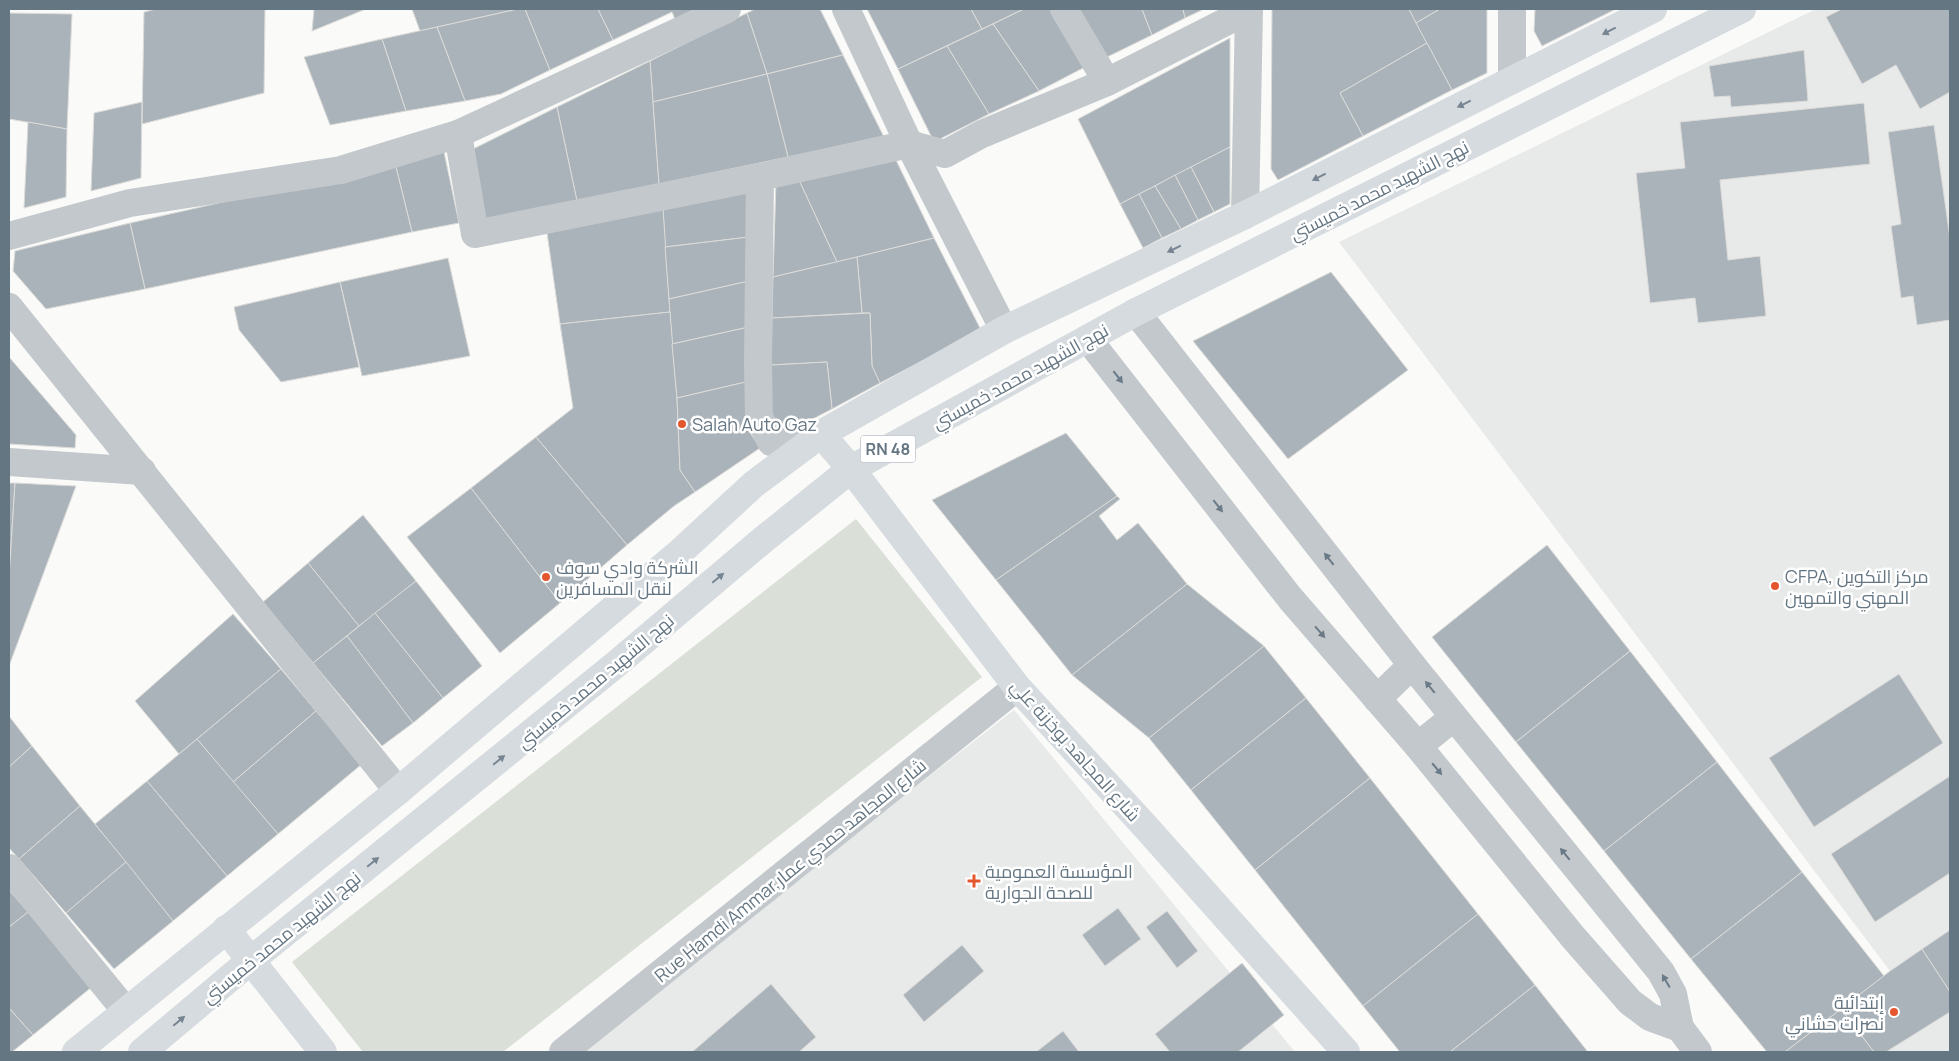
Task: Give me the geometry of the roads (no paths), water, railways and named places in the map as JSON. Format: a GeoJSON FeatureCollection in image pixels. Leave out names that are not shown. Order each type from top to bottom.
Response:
{"type":"FeatureCollection","features":[{"type":"Feature","properties":{"kind":"main road","name":"RN 48"},"geometry":{"type":"LineString","coordinates":[[76,1052],[398,791],[671,561],[754,484],[821,434],[1004,330],[1245,215],[1653,9]]}},
{"type":"Feature","properties":{"kind":"main road","name":"نهج الشهيد محمد خميستي"},"geometry":{"type":"LineString","coordinates":[[142,1052],[250,961],[512,750],[764,539],[851,469],[1136,312],[1742,9]]}},
{"type":"Feature","properties":{"kind":"main road","name":"شارع المجاهد بوخزنة علي"},"geometry":{"type":"LineString","coordinates":[[821,434],[851,469],[1017,687],[1144,825],[1346,1052]]}},
{"type":"Feature","properties":{"kind":"main road"},"geometry":{"type":"LineString","coordinates":[[226,929],[323,1052]]}},
{"type":"Feature","properties":{"kind":"street"},"geometry":{"type":"LineString","coordinates":[[9,236],[130,203],[340,170],[458,134],[727,9]]}},
{"type":"Feature","properties":{"kind":"street"},"geometry":{"type":"LineString","coordinates":[[846,9],[909,144],[1004,330]]}},
{"type":"Feature","properties":{"kind":"street"},"geometry":{"type":"LineString","coordinates":[[1064,9],[1107,82]]}},
{"type":"Feature","properties":{"kind":"street"},"geometry":{"type":"LineString","coordinates":[[458,134],[475,234],[760,177],[909,144],[945,154],[982,134],[1107,82],[1249,9],[1245,215]]}},
{"type":"Feature","properties":{"kind":"street"},"geometry":{"type":"LineString","coordinates":[[1512,9],[1512,80]]}},
{"type":"Feature","properties":{"kind":"street"},"geometry":{"type":"LineString","coordinates":[[760,177],[759,417],[771,442],[821,434]]}},
{"type":"Feature","properties":{"kind":"street"},"geometry":{"type":"LineString","coordinates":[[9,307],[398,791]]}},
{"type":"Feature","properties":{"kind":"street"},"geometry":{"type":"LineString","coordinates":[[1136,312],[1412,665],[1661,972],[1673,994],[1680,1028],[1698,1052]]}},
{"type":"Feature","properties":{"kind":"street"},"geometry":{"type":"LineString","coordinates":[[1088,339],[1290,598],[1418,746],[1573,937],[1630,1002],[1650,1017],[1680,1028]]}},
{"type":"Feature","properties":{"kind":"street"},"geometry":{"type":"LineString","coordinates":[[9,462],[142,471]]}},
{"type":"Feature","properties":{"kind":"street"},"geometry":{"type":"LineString","coordinates":[[1377,699],[1412,665]]}},
{"type":"Feature","properties":{"kind":"street","name":"Rue Hamdi Ammar,شارع المجاهد حمدي عمار"},"geometry":{"type":"LineString","coordinates":[[563,1052],[1017,687]]}},
{"type":"Feature","properties":{"kind":"street"},"geometry":{"type":"LineString","coordinates":[[1418,746],[1454,717]]}},
{"type":"Feature","properties":{"kind":"street"},"geometry":{"type":"LineString","coordinates":[[9,868],[126,1011]]}},
{"type":"Feature","properties":{"kind":"place","name":"Salah Auto Gaz"},"geometry":{"type":"Point","coordinates":[682,424]}},
{"type":"Feature","properties":{"kind":"place","name":"الشركة وادي سوف لنقل المسافرين"},"geometry":{"type":"Point","coordinates":[546,577]}},
{"type":"Feature","properties":{"kind":"place","name":"CFPA, مركز التكوين المهني والتمهين"},"geometry":{"type":"Point","coordinates":[1775,586]}},
{"type":"Feature","properties":{"kind":"place","name":"المؤسسة العمومية للصحة الجوارية"},"geometry":{"type":"Point","coordinates":[974,881]}},
{"type":"Feature","properties":{"kind":"place","name":"إبتدائية نصرات حشاني"},"geometry":{"type":"Point","coordinates":[1894,1012]}}]}
